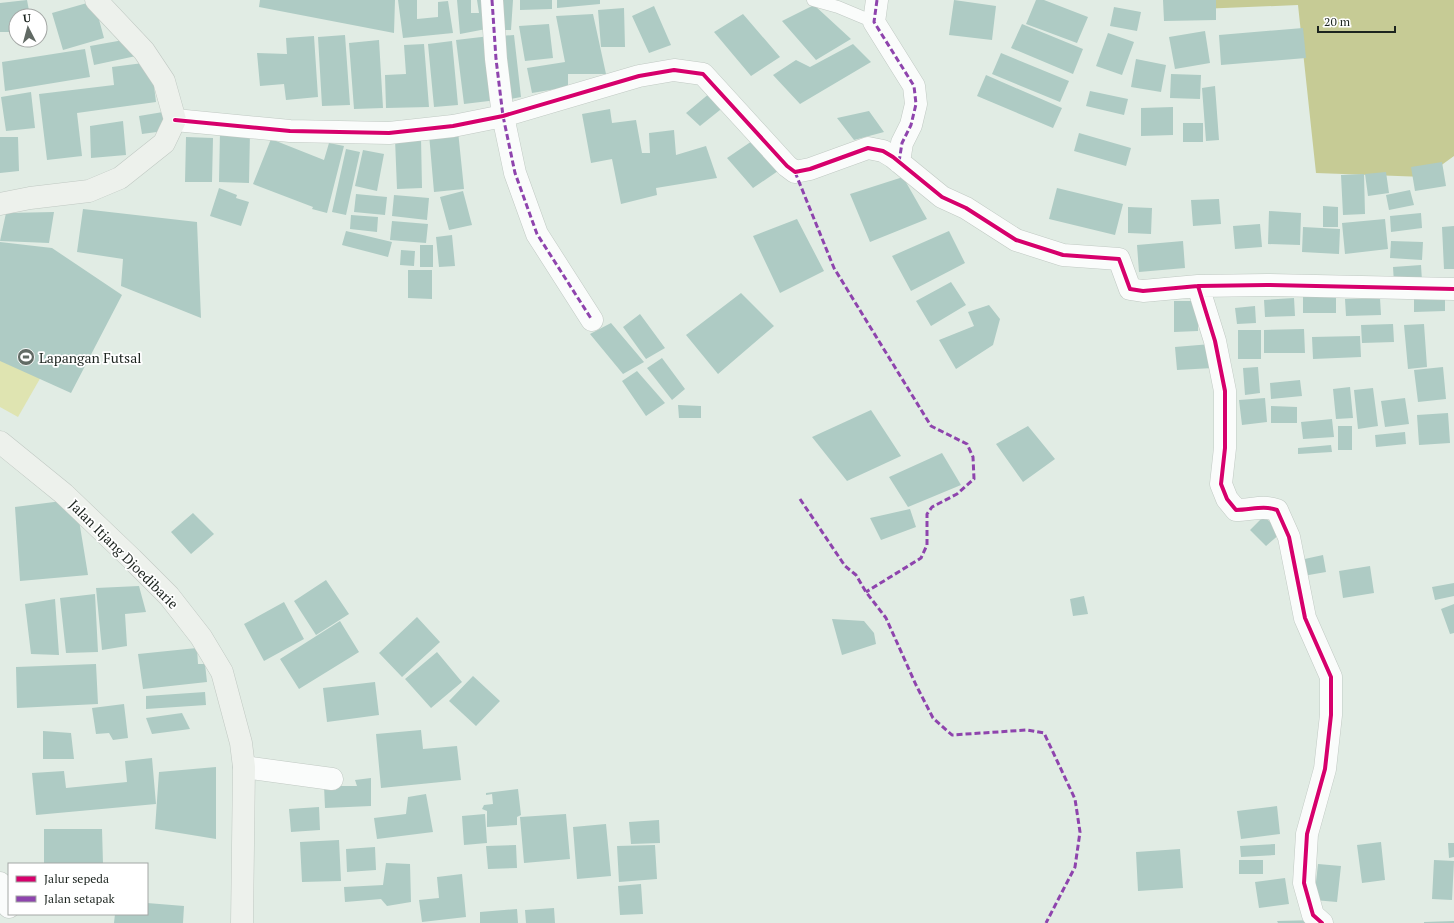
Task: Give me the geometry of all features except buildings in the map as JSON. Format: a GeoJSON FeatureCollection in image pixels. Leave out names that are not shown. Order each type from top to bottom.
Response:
{"type":"FeatureCollection","features":[{"type":"Feature","properties":{"kind":"main road"},"geometry":{"type":"LineString","coordinates":[[0,204],[30,198],[89,192],[120,178],[164,144],[175,120],[164,81],[144,51],[96,0]]}},
{"type":"Feature","properties":{"kind":"main road","name":"Jalan Itjang Djoedibarie"},"geometry":{"type":"LineString","coordinates":[[0,442],[64,494],[132,559],[168,596],[201,637],[222,672],[241,743],[244,767],[242,923]]}},
{"type":"Feature","properties":{"kind":"street"},"geometry":{"type":"LineString","coordinates":[[492,0],[496,59],[503,116],[515,173],[537,234],[592,320]]}},
{"type":"Feature","properties":{"kind":"street"},"geometry":{"type":"LineString","coordinates":[[877,0],[874,22],[914,86],[916,104],[911,125],[902,143],[899,162]]}},
{"type":"Feature","properties":{"kind":"street"},"geometry":{"type":"LineString","coordinates":[[175,120],[290,131],[389,133],[452,126],[503,116],[639,76],[674,70],[703,74],[787,166],[796,172],[810,169],[868,148],[883,151],[942,197],[966,208],[1016,240],[1063,255],[1119,259],[1130,289],[1143,291],[1198,286],[1267,285],[1454,290]]}},
{"type":"Feature","properties":{"kind":"street"},"geometry":{"type":"LineString","coordinates":[[1198,286],[1215,341],[1225,391],[1225,448],[1221,484],[1227,499],[1236,510],[1250,510],[1266,506],[1277,510],[1289,537],[1305,618],[1331,677],[1331,715],[1325,769],[1307,834],[1304,883],[1313,915],[1322,923]]}},
{"type":"Feature","properties":{"kind":"street"},"geometry":{"type":"LineString","coordinates":[[244,767],[332,779]]}},
{"type":"Feature","properties":{"kind":"street"},"geometry":{"type":"LineString","coordinates":[[0,884],[8,904]]}},
{"type":"Feature","properties":{"kind":"lane"},"geometry":{"type":"LineString","coordinates":[[813,0],[874,22]]}},
{"type":"Feature","properties":{"kind":"green space"},"geometry":{"type":"Polygon","coordinates":[[[1176,0],[1454,0],[1454,156],[1425,177],[1316,173],[1298,5],[1175,10],[1176,0]]]}},
{"type":"Feature","properties":{"kind":"green space","name":"Lapangan Futsal"},"geometry":{"type":"Polygon","coordinates":[[[0,265],[81,307],[18,417],[0,407],[0,265]]]}},
{"type":"Feature","properties":{"kind":"marked path"},"geometry":{"type":"LineString","coordinates":[[492,0],[496,59],[503,116],[515,173],[537,234],[592,320]]}},
{"type":"Feature","properties":{"kind":"marked path"},"geometry":{"type":"LineString","coordinates":[[877,0],[874,22],[914,86],[916,104],[911,125],[902,143],[899,162]]}},
{"type":"Feature","properties":{"kind":"marked path"},"geometry":{"type":"LineString","coordinates":[[795,172],[834,268],[931,426],[967,444],[973,457],[974,479],[957,494],[932,507],[927,514],[927,545],[921,558],[866,592]]}},
{"type":"Feature","properties":{"kind":"marked path"},"geometry":{"type":"LineString","coordinates":[[800,499],[845,566],[856,575],[866,592],[886,618],[916,685],[933,718],[952,735],[1027,730],[1044,733],[1075,799],[1080,832],[1075,867],[1046,923]]}},
{"type":"Feature","properties":{"kind":"cycle path"},"geometry":{"type":"LineString","coordinates":[[175,120],[290,131],[389,133],[453,126],[503,116],[639,76],[674,70],[703,74],[787,166],[795,172],[810,169],[868,148],[883,151],[893,157],[942,197],[966,208],[1016,240],[1063,255],[1119,259],[1130,289],[1143,291],[1198,286],[1267,285],[1454,289]]}},
{"type":"Feature","properties":{"kind":"cycle path"},"geometry":{"type":"LineString","coordinates":[[1198,286],[1215,341],[1225,391],[1225,448],[1221,484],[1227,499],[1236,510],[1262,508],[1277,510],[1289,537],[1305,618],[1331,677],[1331,715],[1325,769],[1307,834],[1304,883],[1313,915],[1322,923]]}},
{"type":"Feature","properties":{"kind":"place","name":"Lapangan Futsal"},"geometry":{"type":"Point","coordinates":[26,357]}}]}
